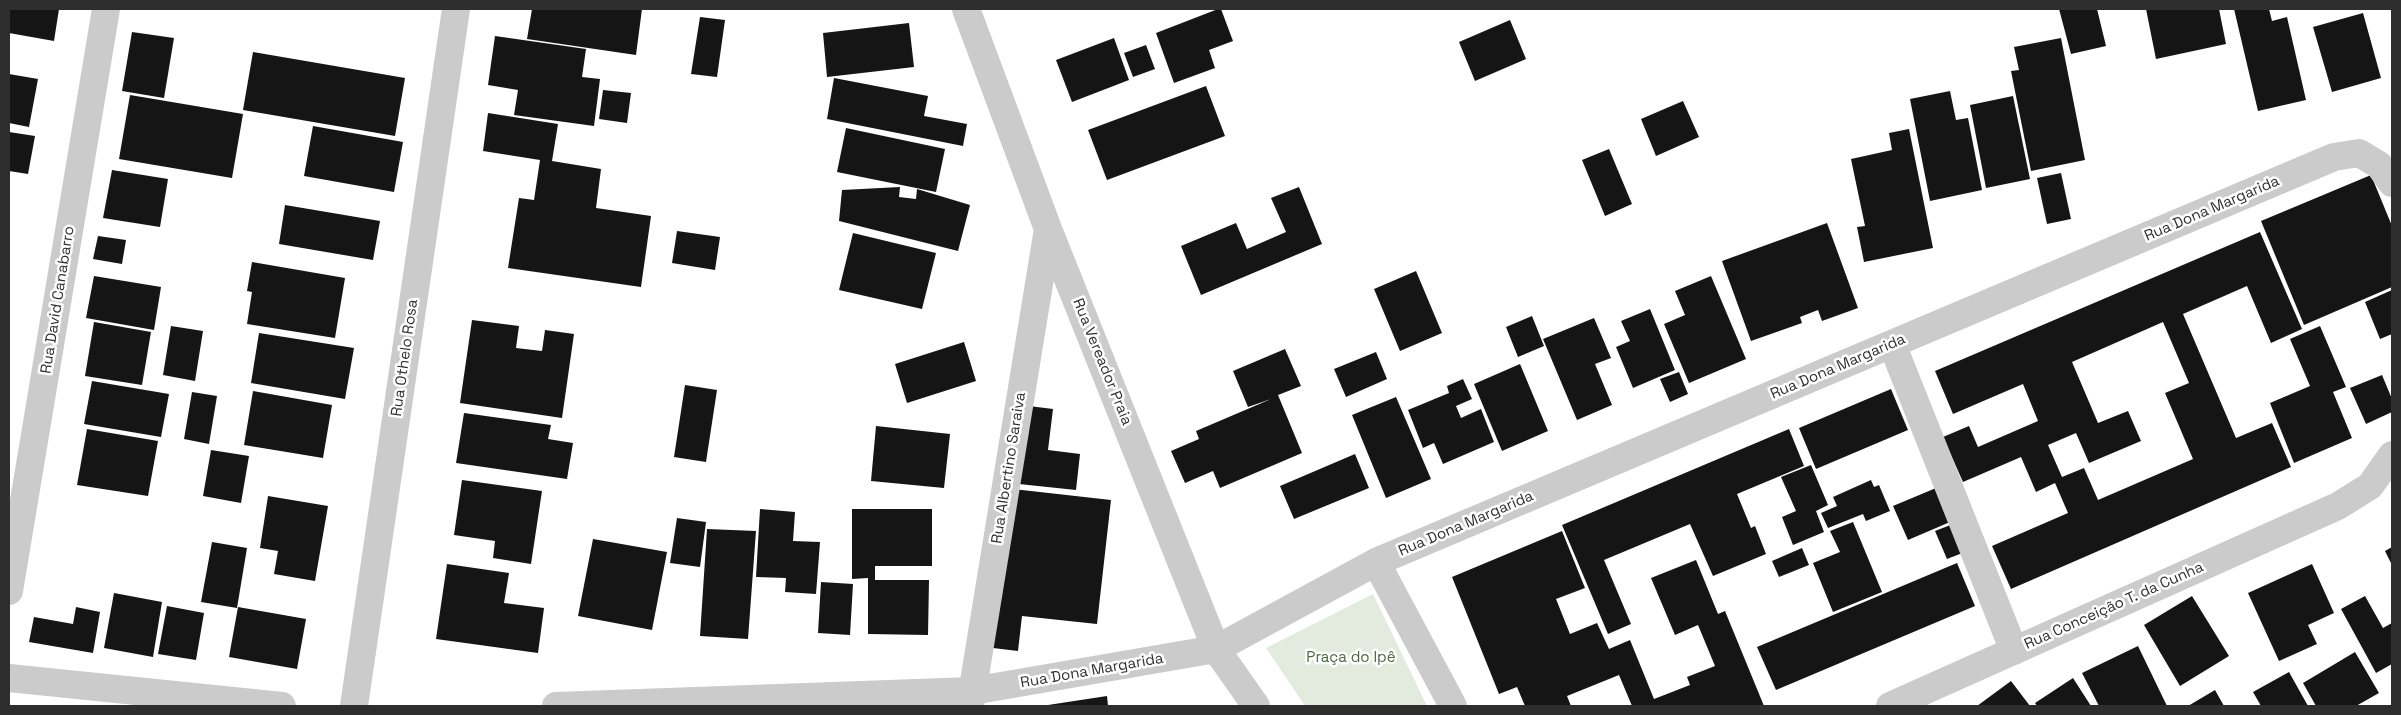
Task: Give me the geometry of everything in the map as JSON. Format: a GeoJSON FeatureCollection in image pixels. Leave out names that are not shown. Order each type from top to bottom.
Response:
{"type":"FeatureCollection","features":[{"type":"Feature","properties":{"kind":"street","name":"Rua David Canabarro"},"geometry":{"type":"LineString","coordinates":[[9,591],[106,9]]}},
{"type":"Feature","properties":{"kind":"street","name":"Rua Othelo Rosa"},"geometry":{"type":"LineString","coordinates":[[354,706],[456,9]]}},
{"type":"Feature","properties":{"kind":"street","name":"Rua Vereador Praia"},"geometry":{"type":"LineString","coordinates":[[966,9],[1048,229],[1216,649],[1256,706]]}},
{"type":"Feature","properties":{"kind":"street","name":"Rua Dona Margarida"},"geometry":{"type":"LineString","coordinates":[[556,706],[971,699],[1216,649],[1376,562],[2334,157],[2359,153],[2379,165],[2392,183]]}},
{"type":"Feature","properties":{"kind":"street","name":"Rua Albertino Saraiva"},"geometry":{"type":"LineString","coordinates":[[971,699],[1048,229]]}},
{"type":"Feature","properties":{"kind":"street"},"geometry":{"type":"LineString","coordinates":[[1892,344],[2014,651]]}},
{"type":"Feature","properties":{"kind":"street","name":"Rua Conceição T. da Cunha"},"geometry":{"type":"LineString","coordinates":[[1890,706],[2338,506],[2370,486],[2392,455]]}},
{"type":"Feature","properties":{"kind":"street"},"geometry":{"type":"LineString","coordinates":[[1376,562],[1452,706]]}},
{"type":"Feature","properties":{"kind":"street"},"geometry":{"type":"LineString","coordinates":[[9,678],[282,706]]}},
{"type":"Feature","properties":{"kind":"green space","name":"Praça do Ipê"},"geometry":{"type":"Polygon","coordinates":[[[1373,594],[1427,706],[1305,706],[1266,648],[1373,594]]]}},
{"type":"Feature","properties":{"kind":"building"},"geometry":{"type":"Polygon","coordinates":[[[9,9],[59,9],[54,41],[9,33],[9,9]]]}},
{"type":"Feature","properties":{"kind":"building"},"geometry":{"type":"Polygon","coordinates":[[[532,9],[642,9],[636,55],[527,39],[532,9]]]}},
{"type":"Feature","properties":{"kind":"building"},"geometry":{"type":"Polygon","coordinates":[[[1221,9],[1233,41],[1209,50],[1215,68],[1174,83],[1156,33],[1221,9]]]}},
{"type":"Feature","properties":{"kind":"building"},"geometry":{"type":"Polygon","coordinates":[[[2059,9],[2097,9],[2106,46],[2071,54],[2059,9]]]}},
{"type":"Feature","properties":{"kind":"building"},"geometry":{"type":"Polygon","coordinates":[[[2146,9],[2219,9],[2226,44],[2156,59],[2146,9]]]}},
{"type":"Feature","properties":{"kind":"building"},"geometry":{"type":"Polygon","coordinates":[[[2234,9],[2269,9],[2272,21],[2287,17],[2306,100],[2258,111],[2234,9]]]}},
{"type":"Feature","properties":{"kind":"building"},"geometry":{"type":"Polygon","coordinates":[[[2363,13],[2381,78],[2332,92],[2313,27],[2363,13]]]}},
{"type":"Feature","properties":{"kind":"building"},"geometry":{"type":"Polygon","coordinates":[[[700,17],[725,20],[717,77],[691,74],[700,17]]]}},
{"type":"Feature","properties":{"kind":"building"},"geometry":{"type":"Polygon","coordinates":[[[1510,20],[1526,59],[1475,81],[1459,42],[1510,20]]]}},
{"type":"Feature","properties":{"kind":"building"},"geometry":{"type":"Polygon","coordinates":[[[909,23],[914,67],[827,77],[823,33],[909,23]]]}},
{"type":"Feature","properties":{"kind":"building"},"geometry":{"type":"Polygon","coordinates":[[[132,32],[174,38],[164,98],[122,91],[132,32]]]}},
{"type":"Feature","properties":{"kind":"building"},"geometry":{"type":"Polygon","coordinates":[[[495,36],[586,49],[582,77],[600,79],[594,126],[514,115],[518,90],[488,85],[495,36]]]}},
{"type":"Feature","properties":{"kind":"building"},"geometry":{"type":"Polygon","coordinates":[[[1114,38],[1129,80],[1072,102],[1056,60],[1114,38]]]}},
{"type":"Feature","properties":{"kind":"building"},"geometry":{"type":"Polygon","coordinates":[[[2061,38],[2085,160],[2031,171],[2011,71],[2019,70],[2014,47],[2061,38]]]}},
{"type":"Feature","properties":{"kind":"building"},"geometry":{"type":"Polygon","coordinates":[[[1146,45],[1155,69],[1133,77],[1124,53],[1146,45]]]}},
{"type":"Feature","properties":{"kind":"building"},"geometry":{"type":"Polygon","coordinates":[[[253,52],[405,78],[395,136],[243,110],[253,52]]]}},
{"type":"Feature","properties":{"kind":"building"},"geometry":{"type":"Polygon","coordinates":[[[9,74],[38,79],[29,127],[9,123],[9,74]]]}},
{"type":"Feature","properties":{"kind":"building"},"geometry":{"type":"Polygon","coordinates":[[[834,78],[928,96],[924,116],[967,124],[963,146],[827,119],[834,78]]]}},
{"type":"Feature","properties":{"kind":"building"},"geometry":{"type":"Polygon","coordinates":[[[1206,86],[1225,136],[1107,180],[1088,130],[1206,86]]]}},
{"type":"Feature","properties":{"kind":"building"},"geometry":{"type":"Polygon","coordinates":[[[603,90],[631,93],[627,123],[599,119],[603,90]]]}},
{"type":"Feature","properties":{"kind":"building"},"geometry":{"type":"Polygon","coordinates":[[[1950,91],[1956,120],[1968,118],[1982,190],[1930,201],[1910,99],[1950,91]]]}},
{"type":"Feature","properties":{"kind":"building"},"geometry":{"type":"Polygon","coordinates":[[[130,95],[243,114],[232,178],[119,159],[130,95]]]}},
{"type":"Feature","properties":{"kind":"building"},"geometry":{"type":"Polygon","coordinates":[[[2013,96],[2030,179],[1986,188],[1970,105],[2013,96]]]}},
{"type":"Feature","properties":{"kind":"building"},"geometry":{"type":"Polygon","coordinates":[[[1683,101],[1699,137],[1656,156],[1641,119],[1683,101]]]}},
{"type":"Feature","properties":{"kind":"building"},"geometry":{"type":"Polygon","coordinates":[[[488,113],[558,124],[552,161],[601,169],[596,208],[651,216],[641,287],[508,268],[519,198],[534,200],[540,160],[483,151],[488,113]]]}},
{"type":"Feature","properties":{"kind":"building"},"geometry":{"type":"Polygon","coordinates":[[[313,126],[403,142],[394,192],[304,176],[313,126]]]}},
{"type":"Feature","properties":{"kind":"building"},"geometry":{"type":"Polygon","coordinates":[[[846,128],[945,149],[936,192],[837,172],[846,128]]]}},
{"type":"Feature","properties":{"kind":"building"},"geometry":{"type":"Polygon","coordinates":[[[1909,129],[1933,248],[1864,262],[1857,227],[1865,226],[1851,159],[1892,150],[1889,133],[1909,129]]]}},
{"type":"Feature","properties":{"kind":"building"},"geometry":{"type":"Polygon","coordinates":[[[9,132],[35,136],[28,174],[9,171],[9,132]]]}},
{"type":"Feature","properties":{"kind":"building"},"geometry":{"type":"Polygon","coordinates":[[[1609,149],[1632,204],[1605,216],[1582,160],[1609,149]]]}},
{"type":"Feature","properties":{"kind":"building"},"geometry":{"type":"Polygon","coordinates":[[[112,170],[168,179],[160,227],[103,218],[112,170]]]}},
{"type":"Feature","properties":{"kind":"building"},"geometry":{"type":"Polygon","coordinates":[[[2061,173],[2071,219],[2047,224],[2037,178],[2061,173]]]}},
{"type":"Feature","properties":{"kind":"building"},"geometry":{"type":"Polygon","coordinates":[[[2371,175],[2392,226],[2392,287],[2304,325],[2261,221],[2371,175]]]}},
{"type":"Feature","properties":{"kind":"building"},"geometry":{"type":"Polygon","coordinates":[[[900,187],[899,197],[916,199],[917,189],[970,205],[958,251],[839,221],[842,190],[900,187]]]}},
{"type":"Feature","properties":{"kind":"building"},"geometry":{"type":"Polygon","coordinates":[[[1299,187],[1322,244],[1201,295],[1181,246],[1236,223],[1247,249],[1286,232],[1271,198],[1299,187]]]}},
{"type":"Feature","properties":{"kind":"building"},"geometry":{"type":"Polygon","coordinates":[[[285,205],[380,221],[373,260],[279,244],[285,205]]]}},
{"type":"Feature","properties":{"kind":"building"},"geometry":{"type":"Polygon","coordinates":[[[1827,223],[1858,308],[1822,321],[1818,310],[1800,317],[1802,323],[1751,341],[1722,261],[1827,223]]]}},
{"type":"Feature","properties":{"kind":"building"},"geometry":{"type":"Polygon","coordinates":[[[677,231],[720,237],[715,270],[672,263],[677,231]]]}},
{"type":"Feature","properties":{"kind":"building"},"geometry":{"type":"Polygon","coordinates":[[[2260,232],[2302,329],[2271,343],[2247,286],[2183,314],[2236,438],[2272,423],[2291,467],[2011,589],[1992,546],[2068,513],[2055,483],[2036,492],[2021,457],[1963,482],[1943,437],[1969,426],[1978,447],[2038,421],[2023,384],[1953,414],[1935,371],[2260,232]],[[2163,322],[2072,362],[2098,423],[2128,411],[2141,441],[2089,463],[2076,433],[2048,445],[2062,477],[2084,468],[2098,500],[2193,459],[2165,393],[2189,383],[2163,322]]]}},
{"type":"Feature","properties":{"kind":"building"},"geometry":{"type":"Polygon","coordinates":[[[853,233],[936,253],[922,309],[839,290],[853,233]]]}},
{"type":"Feature","properties":{"kind":"building"},"geometry":{"type":"Polygon","coordinates":[[[98,236],[126,240],[122,264],[93,259],[98,236]]]}},
{"type":"Feature","properties":{"kind":"building"},"geometry":{"type":"Polygon","coordinates":[[[252,262],[345,278],[335,338],[247,324],[252,292],[247,291],[252,262]]]}},
{"type":"Feature","properties":{"kind":"building"},"geometry":{"type":"Polygon","coordinates":[[[1416,271],[1442,333],[1400,351],[1374,289],[1416,271]]]}},
{"type":"Feature","properties":{"kind":"building"},"geometry":{"type":"Polygon","coordinates":[[[94,276],[161,287],[154,330],[86,318],[94,276]]]}},
{"type":"Feature","properties":{"kind":"building"},"geometry":{"type":"Polygon","coordinates":[[[1711,276],[1746,359],[1689,383],[1664,324],[1685,315],[1675,291],[1711,276]]]}},
{"type":"Feature","properties":{"kind":"building"},"geometry":{"type":"Polygon","coordinates":[[[2392,290],[2392,334],[2380,339],[2365,302],[2392,290]]]}},
{"type":"Feature","properties":{"kind":"building"},"geometry":{"type":"Polygon","coordinates":[[[1650,309],[1675,370],[1633,388],[1616,347],[1630,341],[1621,321],[1650,309]]]}},
{"type":"Feature","properties":{"kind":"building"},"geometry":{"type":"Polygon","coordinates":[[[1532,316],[1544,346],[1518,357],[1506,327],[1532,316]]]}},
{"type":"Feature","properties":{"kind":"building"},"geometry":{"type":"Polygon","coordinates":[[[1594,318],[1611,358],[1595,364],[1612,405],[1577,420],[1543,339],[1594,318]]]}},
{"type":"Feature","properties":{"kind":"building"},"geometry":{"type":"Polygon","coordinates":[[[472,320],[519,326],[516,348],[542,351],[545,330],[574,334],[562,418],[460,403],[472,320]]]}},
{"type":"Feature","properties":{"kind":"building"},"geometry":{"type":"Polygon","coordinates":[[[94,322],[151,332],[142,385],[85,376],[94,322]]]}},
{"type":"Feature","properties":{"kind":"building"},"geometry":{"type":"Polygon","coordinates":[[[171,326],[203,331],[195,381],[163,375],[171,326]]]}},
{"type":"Feature","properties":{"kind":"building"},"geometry":{"type":"Polygon","coordinates":[[[2320,326],[2346,387],[2333,392],[2352,438],[2294,463],[2270,403],[2310,386],[2290,339],[2320,326]]]}},
{"type":"Feature","properties":{"kind":"building"},"geometry":{"type":"Polygon","coordinates":[[[259,333],[354,348],[345,399],[251,383],[259,333]]]}},
{"type":"Feature","properties":{"kind":"building"},"geometry":{"type":"Polygon","coordinates":[[[964,342],[976,381],[907,403],[895,364],[964,342]]]}},
{"type":"Feature","properties":{"kind":"building"},"geometry":{"type":"Polygon","coordinates":[[[1285,349],[1301,386],[1278,395],[1302,453],[1220,488],[1213,471],[1185,483],[1171,451],[1199,439],[1196,431],[1271,399],[1248,407],[1233,371],[1285,349]]]}},
{"type":"Feature","properties":{"kind":"building"},"geometry":{"type":"Polygon","coordinates":[[[1376,352],[1387,379],[1346,397],[1334,369],[1376,352]]]}},
{"type":"Feature","properties":{"kind":"building"},"geometry":{"type":"Polygon","coordinates":[[[1520,364],[1548,431],[1502,451],[1474,384],[1520,364]]]}},
{"type":"Feature","properties":{"kind":"building"},"geometry":{"type":"Polygon","coordinates":[[[1679,372],[1688,394],[1670,402],[1660,379],[1679,372]]]}},
{"type":"Feature","properties":{"kind":"building"},"geometry":{"type":"Polygon","coordinates":[[[2382,375],[2392,399],[2392,412],[2366,424],[2350,388],[2382,375]]]}},
{"type":"Feature","properties":{"kind":"building"},"geometry":{"type":"Polygon","coordinates":[[[1463,379],[1472,399],[1456,406],[1461,418],[1481,409],[1494,442],[1443,464],[1434,443],[1423,448],[1408,410],[1449,393],[1447,386],[1463,379]]]}},
{"type":"Feature","properties":{"kind":"building"},"geometry":{"type":"Polygon","coordinates":[[[92,381],[169,394],[161,437],[84,424],[92,381]]]}},
{"type":"Feature","properties":{"kind":"building"},"geometry":{"type":"Polygon","coordinates":[[[685,385],[717,390],[706,462],[674,457],[685,385]]]}},
{"type":"Feature","properties":{"kind":"building"},"geometry":{"type":"Polygon","coordinates":[[[1891,389],[1908,430],[1816,469],[1799,428],[1891,389]]]}},
{"type":"Feature","properties":{"kind":"building"},"geometry":{"type":"Polygon","coordinates":[[[253,391],[332,405],[323,458],[244,445],[253,391]]]}},
{"type":"Feature","properties":{"kind":"building"},"geometry":{"type":"Polygon","coordinates":[[[192,392],[217,396],[209,444],[184,439],[192,392]]]}},
{"type":"Feature","properties":{"kind":"building"},"geometry":{"type":"Polygon","coordinates":[[[1396,397],[1431,479],[1386,498],[1352,415],[1396,397]]]}},
{"type":"Feature","properties":{"kind":"building"},"geometry":{"type":"Polygon","coordinates":[[[1029,406],[1053,409],[1048,450],[1080,454],[1076,490],[1019,484],[1029,406]]]}},
{"type":"Feature","properties":{"kind":"building"},"geometry":{"type":"Polygon","coordinates":[[[464,413],[551,425],[548,439],[573,443],[567,479],[456,463],[464,413]]]}},
{"type":"Feature","properties":{"kind":"building"},"geometry":{"type":"Polygon","coordinates":[[[876,426],[950,434],[944,488],[871,481],[876,426]]]}},
{"type":"Feature","properties":{"kind":"building"},"geometry":{"type":"Polygon","coordinates":[[[87,429],[158,441],[148,496],[77,485],[87,429]]]}},
{"type":"Feature","properties":{"kind":"building"},"geometry":{"type":"Polygon","coordinates":[[[1789,429],[1804,466],[1737,494],[1751,528],[1755,526],[1766,554],[1713,576],[1690,524],[1604,560],[1631,624],[1608,634],[1562,525],[1789,429]]]}},
{"type":"Feature","properties":{"kind":"building"},"geometry":{"type":"Polygon","coordinates":[[[211,450],[249,456],[241,503],[203,496],[211,450]]]}},
{"type":"Feature","properties":{"kind":"building"},"geometry":{"type":"Polygon","coordinates":[[[1355,454],[1369,488],[1294,519],[1280,486],[1355,454]]]}},
{"type":"Feature","properties":{"kind":"building"},"geometry":{"type":"Polygon","coordinates":[[[1811,465],[1828,505],[1816,511],[1824,532],[1793,545],[1782,517],[1796,511],[1781,477],[1811,465]]]}},
{"type":"Feature","properties":{"kind":"building"},"geometry":{"type":"Polygon","coordinates":[[[462,480],[542,491],[531,564],[493,558],[495,541],[454,535],[462,480]]]}},
{"type":"Feature","properties":{"kind":"building"},"geometry":{"type":"Polygon","coordinates":[[[1871,480],[1874,487],[1879,485],[1890,511],[1866,521],[1863,514],[1828,528],[1821,513],[1837,506],[1833,497],[1871,480]]]}},
{"type":"Feature","properties":{"kind":"building"},"geometry":{"type":"Polygon","coordinates":[[[1936,488],[1950,522],[1908,540],[1893,506],[1936,488]]]}},
{"type":"Feature","properties":{"kind":"building"},"geometry":{"type":"Polygon","coordinates":[[[1013,489],[1111,500],[1097,624],[1022,616],[1018,651],[993,648],[1013,489]]]}},
{"type":"Feature","properties":{"kind":"building"},"geometry":{"type":"Polygon","coordinates":[[[268,496],[328,506],[315,581],[274,574],[278,551],[260,548],[268,496]]]}},
{"type":"Feature","properties":{"kind":"building"},"geometry":{"type":"Polygon","coordinates":[[[760,509],[795,512],[793,541],[820,542],[816,594],[785,592],[786,578],[756,577],[760,509]]]}},
{"type":"Feature","properties":{"kind":"building"},"geometry":{"type":"Polygon","coordinates":[[[852,509],[932,509],[932,566],[875,566],[875,580],[929,580],[928,635],[868,634],[868,578],[852,579],[852,509]]]}},
{"type":"Feature","properties":{"kind":"building"},"geometry":{"type":"Polygon","coordinates":[[[677,518],[706,522],[700,567],[670,563],[677,518]]]}},
{"type":"Feature","properties":{"kind":"building"},"geometry":{"type":"Polygon","coordinates":[[[1853,522],[1882,592],[1833,612],[1813,563],[1840,552],[1830,531],[1853,522]]]}},
{"type":"Feature","properties":{"kind":"building"},"geometry":{"type":"Polygon","coordinates":[[[1953,524],[1965,552],[1947,559],[1935,531],[1953,524]]]}},
{"type":"Feature","properties":{"kind":"building"},"geometry":{"type":"Polygon","coordinates":[[[707,529],[756,531],[748,639],[700,636],[707,529]]]}},
{"type":"Feature","properties":{"kind":"building"},"geometry":{"type":"Polygon","coordinates":[[[1562,531],[1585,588],[1556,599],[1570,634],[1597,623],[1609,649],[1630,640],[1654,699],[1690,685],[1687,677],[1715,666],[1698,625],[1675,635],[1651,578],[1696,560],[1718,614],[1725,611],[1764,706],[1632,706],[1619,675],[1567,696],[1571,706],[1525,706],[1517,687],[1499,694],[1452,577],[1562,531]]]}},
{"type":"Feature","properties":{"kind":"building"},"geometry":{"type":"Polygon","coordinates":[[[593,539],[667,552],[652,630],[578,616],[593,539]]]}},
{"type":"Feature","properties":{"kind":"building"},"geometry":{"type":"Polygon","coordinates":[[[212,542],[247,548],[237,608],[201,602],[212,542]]]}},
{"type":"Feature","properties":{"kind":"building"},"geometry":{"type":"Polygon","coordinates":[[[2392,547],[2392,565],[2385,551],[2392,547]]]}},
{"type":"Feature","properties":{"kind":"building"},"geometry":{"type":"Polygon","coordinates":[[[1802,548],[1809,565],[1779,577],[1772,561],[1802,548]]]}},
{"type":"Feature","properties":{"kind":"building"},"geometry":{"type":"Polygon","coordinates":[[[1957,563],[1975,606],[1776,690],[1757,647],[1957,563]]]}},
{"type":"Feature","properties":{"kind":"building"},"geometry":{"type":"Polygon","coordinates":[[[447,564],[509,573],[504,603],[544,608],[538,653],[436,639],[447,564]]]}},
{"type":"Feature","properties":{"kind":"building"},"geometry":{"type":"Polygon","coordinates":[[[2312,564],[2334,613],[2308,625],[2317,644],[2279,661],[2248,593],[2312,564]]]}},
{"type":"Feature","properties":{"kind":"building"},"geometry":{"type":"Polygon","coordinates":[[[821,582],[853,584],[850,635],[818,633],[821,582]]]}},
{"type":"Feature","properties":{"kind":"building"},"geometry":{"type":"Polygon","coordinates":[[[114,593],[162,602],[153,657],[104,648],[114,593]]]}},
{"type":"Feature","properties":{"kind":"building"},"geometry":{"type":"Polygon","coordinates":[[[2192,596],[2229,656],[2180,686],[2144,625],[2192,596]]]}},
{"type":"Feature","properties":{"kind":"building"},"geometry":{"type":"Polygon","coordinates":[[[2365,596],[2383,628],[2392,623],[2392,664],[2376,673],[2341,609],[2365,596]]]}},
{"type":"Feature","properties":{"kind":"building"},"geometry":{"type":"Polygon","coordinates":[[[167,606],[204,613],[196,660],[158,654],[167,606]]]}},
{"type":"Feature","properties":{"kind":"building"},"geometry":{"type":"Polygon","coordinates":[[[76,607],[100,612],[93,653],[29,642],[34,617],[73,624],[76,607]]]}},
{"type":"Feature","properties":{"kind":"building"},"geometry":{"type":"Polygon","coordinates":[[[238,607],[306,619],[297,669],[229,657],[238,607]]]}},
{"type":"Feature","properties":{"kind":"building"},"geometry":{"type":"Polygon","coordinates":[[[2138,646],[2167,706],[2099,706],[2082,673],[2138,646]]]}},
{"type":"Feature","properties":{"kind":"building"},"geometry":{"type":"Polygon","coordinates":[[[2355,652],[2379,693],[2356,706],[2316,706],[2303,683],[2355,652]]]}},
{"type":"Feature","properties":{"kind":"building"},"geometry":{"type":"Polygon","coordinates":[[[2289,672],[2308,706],[2261,706],[2253,692],[2289,672]]]}},
{"type":"Feature","properties":{"kind":"building"},"geometry":{"type":"Polygon","coordinates":[[[2073,678],[2091,706],[2037,706],[2035,703],[2073,678]]]}},
{"type":"Feature","properties":{"kind":"building"},"geometry":{"type":"Polygon","coordinates":[[[2011,681],[2030,706],[1977,706],[2011,681]]]}},
{"type":"Feature","properties":{"kind":"building"},"geometry":{"type":"Polygon","coordinates":[[[2215,690],[2224,706],[2188,706],[2215,690]]]}},
{"type":"Feature","properties":{"kind":"building"},"geometry":{"type":"Polygon","coordinates":[[[1107,696],[1108,706],[1048,706],[1048,705],[1107,696]]]}}]}
